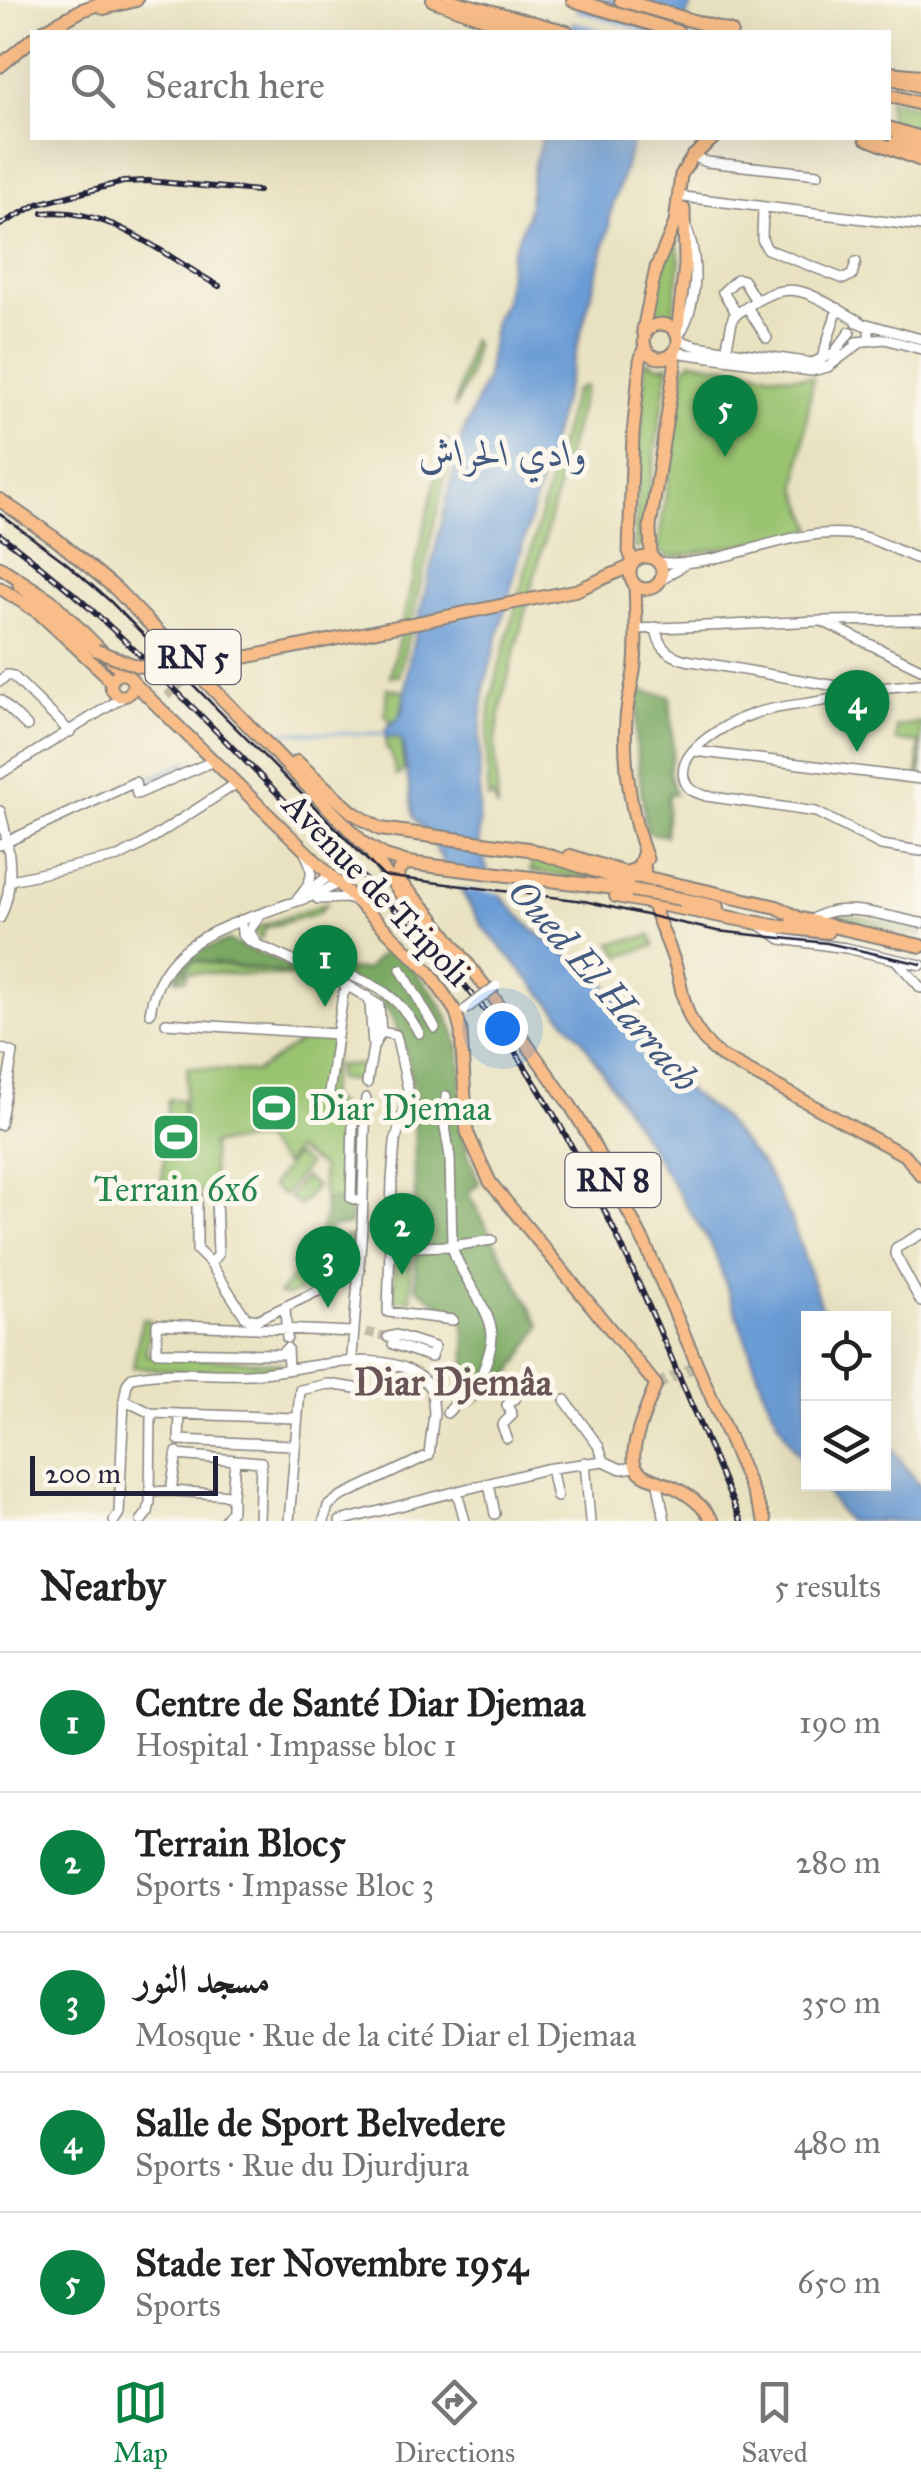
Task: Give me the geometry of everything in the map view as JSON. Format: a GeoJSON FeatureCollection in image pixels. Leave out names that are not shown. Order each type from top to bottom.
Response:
{"type":"FeatureCollection","features":[{"type":"Feature","properties":{"kind":"highway"},"geometry":{"type":"LineString","coordinates":[[46,30],[111,0]]}},
{"type":"Feature","properties":{"kind":"highway"},"geometry":{"type":"LineString","coordinates":[[72,16],[136,0]]}},
{"type":"Feature","properties":{"kind":"highway"},"geometry":{"type":"LineString","coordinates":[[417,0],[450,4]]}},
{"type":"Feature","properties":{"kind":"highway"},"geometry":{"type":"LineString","coordinates":[[433,0],[528,27]]}},
{"type":"Feature","properties":{"kind":"highway"},"geometry":{"type":"LineString","coordinates":[[573,0],[671,30]]}},
{"type":"Feature","properties":{"kind":"highway"},"geometry":{"type":"LineString","coordinates":[[620,0],[724,30]]}},
{"type":"Feature","properties":{"kind":"highway"},"geometry":{"type":"LineString","coordinates":[[0,66],[30,41]]}},
{"type":"Feature","properties":{"kind":"highway"},"geometry":{"type":"LineString","coordinates":[[891,75],[921,76]]}},
{"type":"Feature","properties":{"kind":"highway"},"geometry":{"type":"LineString","coordinates":[[891,76],[921,86]]}},
{"type":"Feature","properties":{"kind":"highway"},"geometry":{"type":"LineString","coordinates":[[891,96],[921,104]]}},
{"type":"Feature","properties":{"kind":"highway"},"geometry":{"type":"LineString","coordinates":[[891,130],[918,145]]}},
{"type":"Feature","properties":{"kind":"highway"},"geometry":{"type":"LineString","coordinates":[[871,140],[921,160]]}},
{"type":"Feature","properties":{"kind":"highway"},"geometry":{"type":"LineString","coordinates":[[890,140],[918,145]]}},
{"type":"Feature","properties":{"kind":"highway","name":"RN 5"},"geometry":{"type":"LineString","coordinates":[[0,490],[100,564],[298,763],[352,812],[380,830],[528,849],[590,872],[638,880],[681,896],[827,929],[920,956]]}},
{"type":"Feature","properties":{"kind":"highway","name":"RN 5"},"geometry":{"type":"LineString","coordinates":[[0,500],[115,588],[364,844],[408,863],[531,876],[638,880]]}},
{"type":"Feature","properties":{"kind":"highway"},"geometry":{"type":"LineString","coordinates":[[644,852],[638,880],[656,896],[655,902]]}},
{"type":"Feature","properties":{"kind":"highway"},"geometry":{"type":"LineString","coordinates":[[531,876],[756,921],[827,929]]}},
{"type":"Feature","properties":{"kind":"highway"},"geometry":{"type":"LineString","coordinates":[[638,880],[777,907],[808,919]]}},
{"type":"Feature","properties":{"kind":"highway","name":"RN 5"},"geometry":{"type":"LineString","coordinates":[[681,896],[808,919],[827,929]]}},
{"type":"Feature","properties":{"kind":"main road"},"geometry":{"type":"LineString","coordinates":[[676,343],[659,358],[648,352],[643,330],[656,268],[673,231],[682,176],[712,140]]}},
{"type":"Feature","properties":{"kind":"main road"},"geometry":{"type":"LineString","coordinates":[[637,626],[644,603],[662,571],[654,560],[650,527],[675,366],[685,266],[684,198],[696,158],[722,140]]}},
{"type":"Feature","properties":{"kind":"main road"},"geometry":{"type":"LineString","coordinates":[[638,880],[644,852],[627,763],[626,718],[637,626],[629,551],[634,435],[640,361],[651,328],[662,324],[676,343]]}},
{"type":"Feature","properties":{"kind":"main road"},"geometry":{"type":"LineString","coordinates":[[577,590],[641,557],[654,560]]}},
{"type":"Feature","properties":{"kind":"main road"},"geometry":{"type":"LineString","coordinates":[[0,571],[96,650],[137,666],[187,669],[577,590],[635,585],[645,589],[658,583]]}},
{"type":"Feature","properties":{"kind":"main road"},"geometry":{"type":"LineString","coordinates":[[0,571],[42,592],[122,689]]}},
{"type":"Feature","properties":{"kind":"main road"},"geometry":{"type":"LineString","coordinates":[[0,588],[39,613],[122,689]]}},
{"type":"Feature","properties":{"kind":"main road","name":"Avenue de Tripoli"},"geometry":{"type":"LineString","coordinates":[[122,689],[160,707],[429,972],[454,1004],[462,1031],[467,1132],[490,1182],[656,1385],[633,1441],[635,1466]]}},
{"type":"Feature","properties":{"kind":"main road","name":"RN 8"},"geometry":{"type":"LineString","coordinates":[[364,844],[416,914],[500,1010]]}},
{"type":"Feature","properties":{"kind":"main road","name":"RN 8"},"geometry":{"type":"LineString","coordinates":[[408,863],[398,871],[398,880],[440,927],[570,1105],[610,1176],[699,1365],[765,1521]]}},
{"type":"Feature","properties":{"kind":"main road"},"geometry":{"type":"LineString","coordinates":[[655,902],[690,1019],[713,1050],[890,1146],[906,1156],[921,1175]]}},
{"type":"Feature","properties":{"kind":"main road"},"geometry":{"type":"LineString","coordinates":[[635,1466],[658,1484],[694,1498],[713,1521]]}},
{"type":"Feature","properties":{"kind":"street"},"geometry":{"type":"LineString","coordinates":[[696,158],[818,174]]}},
{"type":"Feature","properties":{"kind":"street"},"geometry":{"type":"LineString","coordinates":[[684,198],[921,226]]}},
{"type":"Feature","properties":{"kind":"street"},"geometry":{"type":"LineString","coordinates":[[763,208],[762,238],[770,251],[844,279],[852,275],[856,262]]}},
{"type":"Feature","properties":{"kind":"street"},"geometry":{"type":"LineString","coordinates":[[726,351],[730,322],[747,307],[778,290],[818,296],[864,323],[921,340]]}},
{"type":"Feature","properties":{"kind":"street"},"geometry":{"type":"LineString","coordinates":[[747,307],[767,338]]}},
{"type":"Feature","properties":{"kind":"street"},"geometry":{"type":"LineString","coordinates":[[840,310],[854,341],[886,339],[921,348]]}},
{"type":"Feature","properties":{"kind":"street"},"geometry":{"type":"LineString","coordinates":[[821,362],[840,310]]}},
{"type":"Feature","properties":{"kind":"street"},"geometry":{"type":"LineString","coordinates":[[676,343],[810,372],[835,362],[864,341],[870,330],[864,323]]}},
{"type":"Feature","properties":{"kind":"street"},"geometry":{"type":"LineString","coordinates":[[676,343],[802,363],[821,362],[840,347],[850,330],[864,323]]}},
{"type":"Feature","properties":{"kind":"street"},"geometry":{"type":"LineString","coordinates":[[654,560],[688,563],[808,536],[842,534],[864,538],[921,560]]}},
{"type":"Feature","properties":{"kind":"street"},"geometry":{"type":"LineString","coordinates":[[658,583],[688,563]]}},
{"type":"Feature","properties":{"kind":"street"},"geometry":{"type":"LineString","coordinates":[[637,626],[921,620]]}},
{"type":"Feature","properties":{"kind":"street"},"geometry":{"type":"LineString","coordinates":[[821,621],[921,669]]}},
{"type":"Feature","properties":{"kind":"street"},"geometry":{"type":"LineString","coordinates":[[656,627],[659,644],[677,658],[858,690],[921,684]]}},
{"type":"Feature","properties":{"kind":"street"},"geometry":{"type":"LineString","coordinates":[[0,680],[13,676],[70,732]]}},
{"type":"Feature","properties":{"kind":"street"},"geometry":{"type":"LineString","coordinates":[[0,774],[70,732],[122,689]]}},
{"type":"Feature","properties":{"kind":"street"},"geometry":{"type":"LineString","coordinates":[[858,690],[840,699],[750,715],[694,751],[683,769],[685,783],[690,791],[816,812],[881,845],[921,851]]}},
{"type":"Feature","properties":{"kind":"street"},"geometry":{"type":"LineString","coordinates":[[0,700],[27,726]]}},
{"type":"Feature","properties":{"kind":"street"},"geometry":{"type":"LineString","coordinates":[[694,751],[921,778]]}},
{"type":"Feature","properties":{"kind":"street"},"geometry":{"type":"LineString","coordinates":[[3,844],[135,782],[138,794],[214,761]]}},
{"type":"Feature","properties":{"kind":"street"},"geometry":{"type":"LineString","coordinates":[[11,880],[118,857],[237,783]]}},
{"type":"Feature","properties":{"kind":"street"},"geometry":{"type":"LineString","coordinates":[[0,811],[11,880],[0,918]]}},
{"type":"Feature","properties":{"kind":"street"},"geometry":{"type":"LineString","coordinates":[[295,902],[312,876],[302,846]]}},
{"type":"Feature","properties":{"kind":"street"},"geometry":{"type":"LineString","coordinates":[[150,1013],[153,992],[167,968],[192,942],[321,893],[334,878]]}},
{"type":"Feature","properties":{"kind":"street"},"geometry":{"type":"LineString","coordinates":[[295,902],[336,897],[360,904]]}},
{"type":"Feature","properties":{"kind":"street"},"geometry":{"type":"LineString","coordinates":[[808,919],[840,910],[921,923]]}},
{"type":"Feature","properties":{"kind":"street"},"geometry":{"type":"LineString","coordinates":[[262,914],[249,932],[262,947]]}},
{"type":"Feature","properties":{"kind":"street"},"geometry":{"type":"LineString","coordinates":[[242,920],[240,930],[244,938],[348,986],[381,1008],[381,1032],[373,1047]]}},
{"type":"Feature","properties":{"kind":"street"},"geometry":{"type":"LineString","coordinates":[[756,921],[781,938],[895,958],[920,956],[914,975],[919,986]]}},
{"type":"Feature","properties":{"kind":"street"},"geometry":{"type":"LineString","coordinates":[[213,933],[262,947]]}},
{"type":"Feature","properties":{"kind":"street"},"geometry":{"type":"LineString","coordinates":[[895,958],[919,986]]}},
{"type":"Feature","properties":{"kind":"street"},"geometry":{"type":"LineString","coordinates":[[326,966],[369,982],[396,998],[408,1010],[419,1032]]}},
{"type":"Feature","properties":{"kind":"street"},"geometry":{"type":"LineString","coordinates":[[401,969],[435,1028]]}},
{"type":"Feature","properties":{"kind":"street"},"geometry":{"type":"LineString","coordinates":[[348,986],[328,1092],[353,1121],[350,1198],[363,1202]]}},
{"type":"Feature","properties":{"kind":"street"},"geometry":{"type":"LineString","coordinates":[[464,1010],[496,986]]}},
{"type":"Feature","properties":{"kind":"street"},"geometry":{"type":"LineString","coordinates":[[366,996],[370,1003],[373,1047],[367,1083]]}},
{"type":"Feature","properties":{"kind":"street"},"geometry":{"type":"LineString","coordinates":[[166,1023],[337,1034]]}},
{"type":"Feature","properties":{"kind":"street"},"geometry":{"type":"LineString","coordinates":[[381,1032],[396,1035],[409,1094],[395,1142],[388,1312],[453,1320]]}},
{"type":"Feature","properties":{"kind":"street"},"geometry":{"type":"LineString","coordinates":[[0,1048],[13,1054],[0,1125]]}},
{"type":"Feature","properties":{"kind":"street"},"geometry":{"type":"LineString","coordinates":[[446,1096],[452,1246],[456,1266],[492,1329],[491,1346],[479,1382],[447,1413]]}},
{"type":"Feature","properties":{"kind":"street"},"geometry":{"type":"LineString","coordinates":[[352,1356],[360,1271],[366,1098]]}},
{"type":"Feature","properties":{"kind":"street"},"geometry":{"type":"LineString","coordinates":[[197,1192],[197,1250],[252,1321],[360,1271]]}},
{"type":"Feature","properties":{"kind":"street"},"geometry":{"type":"LineString","coordinates":[[210,1263],[218,1255],[216,1198]]}},
{"type":"Feature","properties":{"kind":"street"},"geometry":{"type":"LineString","coordinates":[[921,1234],[896,1248],[895,1254],[921,1302]]}},
{"type":"Feature","properties":{"kind":"street"},"geometry":{"type":"LineString","coordinates":[[414,1247],[492,1240]]}},
{"type":"Feature","properties":{"kind":"street"},"geometry":{"type":"LineString","coordinates":[[337,1279],[357,1289]]}},
{"type":"Feature","properties":{"kind":"street"},"geometry":{"type":"LineString","coordinates":[[285,1307],[288,1368]]}},
{"type":"Feature","properties":{"kind":"street"},"geometry":{"type":"LineString","coordinates":[[268,1327],[269,1315]]}},
{"type":"Feature","properties":{"kind":"street"},"geometry":{"type":"LineString","coordinates":[[287,1338],[281,1354],[156,1351],[158,1323],[268,1327],[287,1338],[366,1332]]}},
{"type":"Feature","properties":{"kind":"street"},"geometry":{"type":"LineString","coordinates":[[117,1517],[124,1400],[128,1380],[136,1375],[282,1372],[326,1362],[394,1365],[414,1372],[432,1391],[434,1413],[429,1456],[340,1497],[328,1506],[324,1521]]}},
{"type":"Feature","properties":{"kind":"street"},"geometry":{"type":"LineString","coordinates":[[479,1382],[508,1379],[516,1397],[507,1405],[512,1415],[502,1426],[507,1438]]}},
{"type":"Feature","properties":{"kind":"street"},"geometry":{"type":"LineString","coordinates":[[289,1521],[295,1418],[302,1389],[328,1384],[356,1388]]}},
{"type":"Feature","properties":{"kind":"street"},"geometry":{"type":"LineString","coordinates":[[124,1400],[151,1413],[295,1418]]}},
{"type":"Feature","properties":{"kind":"street"},"geometry":{"type":"LineString","coordinates":[[565,1400],[599,1446],[604,1461]]}},
{"type":"Feature","properties":{"kind":"street"},"geometry":{"type":"LineString","coordinates":[[141,1521],[148,1512],[150,1492],[151,1413]]}},
{"type":"Feature","properties":{"kind":"street"},"geometry":{"type":"LineString","coordinates":[[171,1491],[180,1414]]}},
{"type":"Feature","properties":{"kind":"street"},"geometry":{"type":"LineString","coordinates":[[179,1440],[291,1445]]}},
{"type":"Feature","properties":{"kind":"street"},"geometry":{"type":"LineString","coordinates":[[176,1455],[260,1462],[258,1521]]}},
{"type":"Feature","properties":{"kind":"street"},"geometry":{"type":"LineString","coordinates":[[224,1521],[232,1510],[235,1460]]}},
{"type":"Feature","properties":{"kind":"street"},"geometry":{"type":"LineString","coordinates":[[340,1521],[551,1468],[604,1461],[622,1468],[635,1466]]}},
{"type":"Feature","properties":{"kind":"street"},"geometry":{"type":"LineString","coordinates":[[585,1462],[590,1521]]}},
{"type":"Feature","properties":{"kind":"street"},"geometry":{"type":"LineString","coordinates":[[551,1468],[557,1498]]}},
{"type":"Feature","properties":{"kind":"street"},"geometry":{"type":"LineString","coordinates":[[489,1484],[495,1514]]}},
{"type":"Feature","properties":{"kind":"street"},"geometry":{"type":"LineString","coordinates":[[658,1484],[665,1521]]}},
{"type":"Feature","properties":{"kind":"street"},"geometry":{"type":"LineString","coordinates":[[150,1492],[232,1494]]}},
{"type":"Feature","properties":{"kind":"street"},"geometry":{"type":"LineString","coordinates":[[458,1492],[465,1521]]}},
{"type":"Feature","properties":{"kind":"green space"},"geometry":{"type":"Polygon","coordinates":[[[891,100],[921,108],[921,133],[891,124],[891,100]]]}},
{"type":"Feature","properties":{"kind":"green space"},"geometry":{"type":"Polygon","coordinates":[[[676,236],[680,262],[672,320],[649,320],[659,271],[676,236]]]}},
{"type":"Feature","properties":{"kind":"green space"},"geometry":{"type":"Polygon","coordinates":[[[471,340],[475,345],[468,379],[454,409],[471,340]]]}},
{"type":"Feature","properties":{"kind":"green space"},"geometry":{"type":"Polygon","coordinates":[[[646,361],[669,365],[643,547],[634,549],[646,361]]]}},
{"type":"Feature","properties":{"kind":"green space"},"geometry":{"type":"Polygon","coordinates":[[[692,361],[813,377],[797,487],[813,527],[809,531],[676,557],[665,556],[658,547],[685,367],[692,361]]]}},
{"type":"Feature","properties":{"kind":"green space"},"geometry":{"type":"Polygon","coordinates":[[[585,386],[504,692],[495,744],[498,810],[493,796],[488,799],[491,698],[574,391],[585,386]]]}},
{"type":"Feature","properties":{"kind":"green space"},"geometry":{"type":"Polygon","coordinates":[[[445,439],[452,448],[399,676],[390,676],[445,439]]]}},
{"type":"Feature","properties":{"kind":"green space"},"geometry":{"type":"Polygon","coordinates":[[[387,688],[405,692],[400,718],[388,727],[391,721],[385,715],[387,688]]]}},
{"type":"Feature","properties":{"kind":"green space"},"geometry":{"type":"Polygon","coordinates":[[[640,691],[670,696],[673,750],[669,771],[675,794],[668,794],[666,836],[646,832],[635,736],[640,691]]]}},
{"type":"Feature","properties":{"kind":"green space"},"geometry":{"type":"Polygon","coordinates":[[[921,722],[921,775],[918,775],[920,743],[896,741],[896,727],[921,722]]]}},
{"type":"Feature","properties":{"kind":"green space"},"geometry":{"type":"Polygon","coordinates":[[[386,738],[401,739],[404,771],[396,776],[386,738]]]}},
{"type":"Feature","properties":{"kind":"green space"},"geometry":{"type":"Polygon","coordinates":[[[532,857],[627,886],[531,871],[532,857]]]}},
{"type":"Feature","properties":{"kind":"green space"},"geometry":{"type":"Polygon","coordinates":[[[327,903],[319,913],[265,928],[261,940],[252,929],[327,903]]]}},
{"type":"Feature","properties":{"kind":"green space"},"geometry":{"type":"Polygon","coordinates":[[[839,914],[921,928],[921,937],[830,917],[839,914]]]}},
{"type":"Feature","properties":{"kind":"green space"},"geometry":{"type":"Polygon","coordinates":[[[651,936],[654,946],[621,956],[612,943],[651,936]]]}},
{"type":"Feature","properties":{"kind":"green space"},"geometry":{"type":"Polygon","coordinates":[[[228,941],[338,985],[337,989],[288,973],[194,960],[177,977],[173,974],[194,953],[228,941]]]}},
{"type":"Feature","properties":{"kind":"green space"},"geometry":{"type":"Polygon","coordinates":[[[390,944],[434,994],[450,1022],[461,1062],[463,1133],[479,1183],[468,1193],[541,1326],[508,1379],[465,1409],[463,1321],[416,1287],[414,1094],[405,1049],[390,1013],[375,994],[324,968],[366,970],[390,944]]]}},
{"type":"Feature","properties":{"kind":"green space"},"geometry":{"type":"Polygon","coordinates":[[[194,961],[287,974],[286,977],[187,972],[186,979],[177,979],[194,961]]]}},
{"type":"Feature","properties":{"kind":"green space","name":"Diar Djemaa"},"geometry":{"type":"Polygon","coordinates":[[[308,1036],[336,1037],[328,1096],[352,1119],[350,1201],[324,1200],[321,1167],[295,1150],[284,1165],[261,1140],[212,1144],[213,1193],[161,1192],[168,1099],[183,1100],[181,1126],[188,1067],[256,1072],[308,1036]]]}},
{"type":"Feature","properties":{"kind":"green space"},"geometry":{"type":"Polygon","coordinates":[[[337,1065],[363,1065],[363,1080],[337,1080],[337,1065]]]}},
{"type":"Feature","properties":{"kind":"green space"},"geometry":{"type":"Polygon","coordinates":[[[294,1155],[308,1165],[283,1196],[271,1186],[294,1155]]]}},
{"type":"Feature","properties":{"kind":"green space"},"geometry":{"type":"Polygon","coordinates":[[[304,1177],[316,1186],[300,1206],[288,1197],[304,1177]]]}},
{"type":"Feature","properties":{"kind":"green space"},"geometry":{"type":"Polygon","coordinates":[[[324,1200],[352,1201],[350,1225],[330,1227],[328,1241],[343,1243],[344,1236],[357,1237],[356,1250],[314,1248],[325,1216],[324,1200]]]}},
{"type":"Feature","properties":{"kind":"green space"},"geometry":{"type":"Polygon","coordinates":[[[394,1203],[412,1203],[411,1242],[394,1243],[394,1203]]]}},
{"type":"Feature","properties":{"kind":"green space"},"geometry":{"type":"Polygon","coordinates":[[[314,1248],[356,1250],[354,1264],[289,1296],[279,1294],[314,1248]]]}},
{"type":"Feature","properties":{"kind":"green space"},"geometry":{"type":"Polygon","coordinates":[[[394,1250],[411,1250],[411,1300],[394,1299],[394,1250]]]}},
{"type":"Feature","properties":{"kind":"green space"},"geometry":{"type":"Polygon","coordinates":[[[142,1318],[150,1320],[146,1355],[281,1363],[279,1370],[177,1371],[133,1367],[142,1318]]]}},
{"type":"Feature","properties":{"kind":"water"},"geometry":{"type":"Polygon","coordinates":[[[580,0],[694,0],[680,30],[572,30],[580,0]]]}},
{"type":"Feature","properties":{"kind":"water","name":"وادي الحراش"},"geometry":{"type":"Polygon","coordinates":[[[541,140],[633,140],[484,688],[479,842],[490,880],[500,895],[534,931],[601,978],[665,1073],[720,1116],[765,1169],[791,1219],[823,1311],[801,1311],[801,1458],[766,1396],[713,1248],[582,1039],[483,927],[414,818],[402,741],[397,737],[386,738],[386,728],[403,710],[409,660],[462,436],[486,379],[495,319],[505,301],[511,254],[527,216],[541,140]]]}},
{"type":"Feature","properties":{"kind":"water"},"geometry":{"type":"Polygon","coordinates":[[[891,1447],[921,1488],[921,1521],[847,1521],[825,1491],[891,1491],[891,1447]]]}},
{"type":"Feature","properties":{"kind":"pier"},"geometry":{"type":"Polygon","coordinates":[[[565,8],[640,30],[604,30],[559,17],[565,8]]]}},
{"type":"Feature","properties":{"kind":"pier"},"geometry":{"type":"Polygon","coordinates":[[[446,877],[497,882],[506,894],[452,888],[446,877]]]}},
{"type":"Feature","properties":{"kind":"waterway"},"geometry":{"type":"LineString","coordinates":[[276,732],[389,734]]}},
{"type":"Feature","properties":{"kind":"waterway"},"geometry":{"type":"LineString","coordinates":[[137,785],[189,761]]}},
{"type":"Feature","properties":{"kind":"tunnel"},"geometry":{"type":"LineString","coordinates":[[167,696],[191,675]]}},
{"type":"Feature","properties":{"kind":"tunnel"},"geometry":{"type":"LineString","coordinates":[[366,1332],[388,1337]]}},
{"type":"Feature","properties":{"kind":"tunnel"},"geometry":{"type":"LineString","coordinates":[[656,1385],[699,1365]]}},
{"type":"Feature","properties":{"kind":"tram line"},"geometry":{"type":"LineString","coordinates":[[0,514],[110,601],[383,876],[584,901],[717,931],[827,943],[921,964]]}},
{"type":"Feature","properties":{"kind":"railway"},"geometry":{"type":"LineString","coordinates":[[0,225],[38,204],[123,182],[258,191]]}},
{"type":"Feature","properties":{"kind":"railway"},"geometry":{"type":"LineString","coordinates":[[43,213],[68,213],[114,225],[219,286]]}},
{"type":"Feature","properties":{"kind":"railway"},"geometry":{"type":"LineString","coordinates":[[0,535],[146,661],[407,922],[493,1020],[552,1111],[612,1225],[741,1521]]}},
{"type":"Feature","properties":{"kind":"place","name":"Stade 1er Novembre 1954"},"geometry":{"type":"Point","coordinates":[725,457]}},
{"type":"Feature","properties":{"kind":"place","name":"Salle de Sport Belvedere"},"geometry":{"type":"Point","coordinates":[857,752]}},
{"type":"Feature","properties":{"kind":"place","name":"Centre de Santé Diar Djemaa"},"geometry":{"type":"Point","coordinates":[325,1007]}},
{"type":"Feature","properties":{"kind":"place","name":"Diar Djemaa"},"geometry":{"type":"Point","coordinates":[274,1108]}},
{"type":"Feature","properties":{"kind":"place","name":"Terrain 6x6"},"geometry":{"type":"Point","coordinates":[176,1137]}},
{"type":"Feature","properties":{"kind":"place","name":"Terrain Bloc5"},"geometry":{"type":"Point","coordinates":[402,1275]}},
{"type":"Feature","properties":{"kind":"place","name":"مسجد النور"},"geometry":{"type":"Point","coordinates":[328,1308]}},
{"type":"Feature","properties":{"kind":"district","name":"Diar Djemâa"},"geometry":{"type":"Point","coordinates":[453,1382]}},
{"type":"Feature","properties":{"kind":"water label","name":"Oued El Harrach"},"geometry":{"type":"Point","coordinates":[604,985]}}]}
